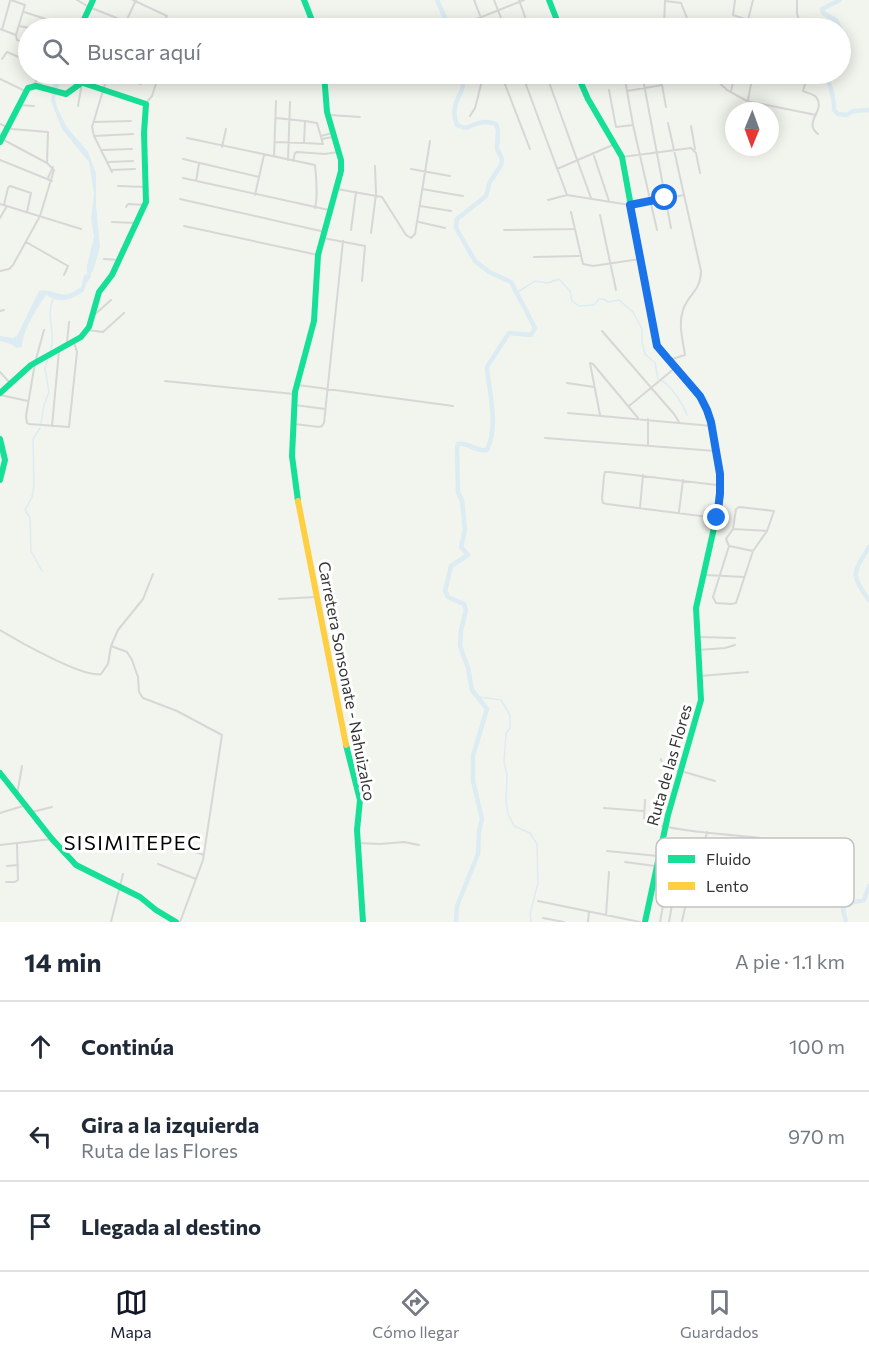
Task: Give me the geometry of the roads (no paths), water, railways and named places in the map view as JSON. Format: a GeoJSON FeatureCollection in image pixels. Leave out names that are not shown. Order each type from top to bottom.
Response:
{"type":"FeatureCollection","features":[{"type":"Feature","properties":{"kind":"street"},"geometry":{"type":"LineString","coordinates":[[16,35],[1,30],[11,0],[25,5],[22,18]]}},
{"type":"Feature","properties":{"kind":"street"},"geometry":{"type":"LineString","coordinates":[[77,0],[116,18]]}},
{"type":"Feature","properties":{"kind":"street"},"geometry":{"type":"LineString","coordinates":[[84,18],[93,0]]}},
{"type":"Feature","properties":{"kind":"street"},"geometry":{"type":"LineString","coordinates":[[128,18],[135,0],[167,16],[166,18]]}},
{"type":"Feature","properties":{"kind":"street"},"geometry":{"type":"LineString","coordinates":[[304,0],[311,18]]}},
{"type":"Feature","properties":{"kind":"street"},"geometry":{"type":"LineString","coordinates":[[474,0],[481,17],[524,0]]}},
{"type":"Feature","properties":{"kind":"street"},"geometry":{"type":"LineString","coordinates":[[495,0],[501,18]]}},
{"type":"Feature","properties":{"kind":"street"},"geometry":{"type":"LineString","coordinates":[[549,0],[556,18]]}},
{"type":"Feature","properties":{"kind":"street"},"geometry":{"type":"LineString","coordinates":[[735,0],[733,15],[742,18]]}},
{"type":"Feature","properties":{"kind":"street"},"geometry":{"type":"LineString","coordinates":[[748,18],[753,0]]}},
{"type":"Feature","properties":{"kind":"street"},"geometry":{"type":"LineString","coordinates":[[797,0],[798,18]]}},
{"type":"Feature","properties":{"kind":"street"},"geometry":{"type":"LineString","coordinates":[[519,1],[525,18]]}},
{"type":"Feature","properties":{"kind":"street"},"geometry":{"type":"LineString","coordinates":[[664,18],[665,1],[681,3],[687,18]]}},
{"type":"Feature","properties":{"kind":"street"},"geometry":{"type":"LineString","coordinates":[[24,12],[43,18]]}},
{"type":"Feature","properties":{"kind":"street"},"geometry":{"type":"LineString","coordinates":[[18,29],[16,35],[18,40]]}},
{"type":"Feature","properties":{"kind":"street"},"geometry":{"type":"LineString","coordinates":[[2,59],[7,52],[18,57]]}},
{"type":"Feature","properties":{"kind":"street"},"geometry":{"type":"LineString","coordinates":[[0,79],[25,91]]}},
{"type":"Feature","properties":{"kind":"street"},"geometry":{"type":"LineString","coordinates":[[0,272],[11,267],[40,216],[54,170],[47,163],[1,140],[25,91],[34,85],[59,93],[69,93],[79,84]]}},
{"type":"Feature","properties":{"kind":"street"},"geometry":{"type":"LineString","coordinates":[[78,106],[81,84]]}},
{"type":"Feature","properties":{"kind":"street"},"geometry":{"type":"LineString","coordinates":[[88,84],[146,104]]}},
{"type":"Feature","properties":{"kind":"street"},"geometry":{"type":"LineString","coordinates":[[105,84],[92,127],[94,136],[112,171],[135,169]]}},
{"type":"Feature","properties":{"kind":"street"},"geometry":{"type":"LineString","coordinates":[[28,401],[0,394],[35,363],[74,342],[87,330],[99,292],[112,274],[145,205],[146,104],[152,96],[156,84]]}},
{"type":"Feature","properties":{"kind":"street","name":"Carretera Sonsonate - Nahuizalco"},"geometry":{"type":"LineString","coordinates":[[325,84],[328,115],[341,167],[332,211],[318,255],[314,321],[294,394],[292,449],[296,492],[316,597],[360,800],[357,825],[363,922]]}},
{"type":"Feature","properties":{"kind":"street"},"geometry":{"type":"LineString","coordinates":[[470,116],[475,108],[481,84]]}},
{"type":"Feature","properties":{"kind":"street"},"geometry":{"type":"LineString","coordinates":[[505,84],[530,149]]}},
{"type":"Feature","properties":{"kind":"street"},"geometry":{"type":"LineString","coordinates":[[526,84],[567,195]]}},
{"type":"Feature","properties":{"kind":"street"},"geometry":{"type":"LineString","coordinates":[[550,84],[591,198]]}},
{"type":"Feature","properties":{"kind":"street","name":"Ruta de las Flores"},"geometry":{"type":"LineString","coordinates":[[581,84],[622,158],[656,343],[704,403],[712,426],[720,485],[717,518],[702,574],[696,608],[700,707],[662,838]]}},
{"type":"Feature","properties":{"kind":"street"},"geometry":{"type":"LineString","coordinates":[[626,84],[657,231]]}},
{"type":"Feature","properties":{"kind":"street"},"geometry":{"type":"LineString","coordinates":[[643,84],[671,228]]}},
{"type":"Feature","properties":{"kind":"street"},"geometry":{"type":"LineString","coordinates":[[722,84],[747,101],[816,115]]}},
{"type":"Feature","properties":{"kind":"street"},"geometry":{"type":"LineString","coordinates":[[731,92],[733,84]]}},
{"type":"Feature","properties":{"kind":"street"},"geometry":{"type":"LineString","coordinates":[[747,101],[751,84]]}},
{"type":"Feature","properties":{"kind":"street"},"geometry":{"type":"LineString","coordinates":[[805,84],[803,91],[817,98],[819,105],[812,128],[818,134]]}},
{"type":"Feature","properties":{"kind":"street"},"geometry":{"type":"LineString","coordinates":[[627,92],[662,85],[666,107]]}},
{"type":"Feature","properties":{"kind":"street"},"geometry":{"type":"LineString","coordinates":[[609,90],[616,128],[633,125]]}},
{"type":"Feature","properties":{"kind":"street"},"geometry":{"type":"LineString","coordinates":[[274,157],[276,101]]}},
{"type":"Feature","properties":{"kind":"street"},"geometry":{"type":"LineString","coordinates":[[288,160],[290,102]]}},
{"type":"Feature","properties":{"kind":"street"},"geometry":{"type":"LineString","coordinates":[[18,105],[34,106]]}},
{"type":"Feature","properties":{"kind":"street"},"geometry":{"type":"LineString","coordinates":[[328,115],[360,117]]}},
{"type":"Feature","properties":{"kind":"street"},"geometry":{"type":"LineString","coordinates":[[275,142],[323,144],[317,123],[276,118]]}},
{"type":"Feature","properties":{"kind":"street"},"geometry":{"type":"LineString","coordinates":[[94,122],[131,121]]}},
{"type":"Feature","properties":{"kind":"street"},"geometry":{"type":"LineString","coordinates":[[304,143],[305,121]]}},
{"type":"Feature","properties":{"kind":"street"},"geometry":{"type":"LineString","coordinates":[[668,123],[700,262],[701,279],[695,293],[682,311],[681,337],[685,355],[669,360]]}},
{"type":"Feature","properties":{"kind":"street"},"geometry":{"type":"LineString","coordinates":[[0,124],[12,129],[34,128],[48,132],[47,163]]}},
{"type":"Feature","properties":{"kind":"street"},"geometry":{"type":"LineString","coordinates":[[691,126],[700,173]]}},
{"type":"Feature","properties":{"kind":"street"},"geometry":{"type":"LineString","coordinates":[[222,147],[226,129]]}},
{"type":"Feature","properties":{"kind":"street"},"geometry":{"type":"LineString","coordinates":[[94,136],[133,134]]}},
{"type":"Feature","properties":{"kind":"street"},"geometry":{"type":"LineString","coordinates":[[321,137],[332,135]]}},
{"type":"Feature","properties":{"kind":"street"},"geometry":{"type":"LineString","coordinates":[[187,138],[315,165],[317,195],[315,208]]}},
{"type":"Feature","properties":{"kind":"street"},"geometry":{"type":"LineString","coordinates":[[337,189],[376,195],[384,199],[409,237],[414,237],[430,141]]}},
{"type":"Feature","properties":{"kind":"street"},"geometry":{"type":"LineString","coordinates":[[557,169],[616,144]]}},
{"type":"Feature","properties":{"kind":"street"},"geometry":{"type":"LineString","coordinates":[[101,150],[132,149]]}},
{"type":"Feature","properties":{"kind":"street"},"geometry":{"type":"LineString","coordinates":[[622,158],[655,152],[694,149]]}},
{"type":"Feature","properties":{"kind":"street"},"geometry":{"type":"LineString","coordinates":[[293,161],[297,152],[325,154],[338,152]]}},
{"type":"Feature","properties":{"kind":"street"},"geometry":{"type":"LineString","coordinates":[[593,153],[609,201]]}},
{"type":"Feature","properties":{"kind":"street"},"geometry":{"type":"LineString","coordinates":[[255,195],[264,155]]}},
{"type":"Feature","properties":{"kind":"street"},"geometry":{"type":"LineString","coordinates":[[183,159],[259,177]]}},
{"type":"Feature","properties":{"kind":"street"},"geometry":{"type":"LineString","coordinates":[[0,160],[52,181]]}},
{"type":"Feature","properties":{"kind":"street"},"geometry":{"type":"LineString","coordinates":[[108,162],[133,161]]}},
{"type":"Feature","properties":{"kind":"street"},"geometry":{"type":"LineString","coordinates":[[196,182],[200,163]]}},
{"type":"Feature","properties":{"kind":"street"},"geometry":{"type":"LineString","coordinates":[[370,233],[376,195],[375,166]]}},
{"type":"Feature","properties":{"kind":"street"},"geometry":{"type":"LineString","coordinates":[[47,179],[52,167]]}},
{"type":"Feature","properties":{"kind":"street"},"geometry":{"type":"LineString","coordinates":[[411,169],[450,176]]}},
{"type":"Feature","properties":{"kind":"street"},"geometry":{"type":"LineString","coordinates":[[183,178],[332,211]]}},
{"type":"Feature","properties":{"kind":"street"},"geometry":{"type":"LineString","coordinates":[[118,186],[146,187]]}},
{"type":"Feature","properties":{"kind":"street"},"geometry":{"type":"LineString","coordinates":[[0,218],[6,206],[8,188],[12,187],[31,194],[27,212]]}},
{"type":"Feature","properties":{"kind":"street"},"geometry":{"type":"LineString","coordinates":[[422,189],[463,196]]}},
{"type":"Feature","properties":{"kind":"street"},"geometry":{"type":"LineString","coordinates":[[351,230],[356,192]]}},
{"type":"Feature","properties":{"kind":"street"},"geometry":{"type":"LineString","coordinates":[[548,200],[567,195],[630,205],[684,195]]}},
{"type":"Feature","properties":{"kind":"street"},"geometry":{"type":"LineString","coordinates":[[180,199],[325,232],[343,241],[365,246],[362,281]]}},
{"type":"Feature","properties":{"kind":"street"},"geometry":{"type":"LineString","coordinates":[[0,204],[81,229]]}},
{"type":"Feature","properties":{"kind":"street"},"geometry":{"type":"LineString","coordinates":[[126,207],[128,204],[145,205]]}},
{"type":"Feature","properties":{"kind":"street"},"geometry":{"type":"LineString","coordinates":[[420,206],[451,211]]}},
{"type":"Feature","properties":{"kind":"street"},"geometry":{"type":"LineString","coordinates":[[571,212],[579,256],[585,265],[640,259]]}},
{"type":"Feature","properties":{"kind":"street"},"geometry":{"type":"LineString","coordinates":[[600,215],[616,290]]}},
{"type":"Feature","properties":{"kind":"street"},"geometry":{"type":"LineString","coordinates":[[112,222],[136,223]]}},
{"type":"Feature","properties":{"kind":"street"},"geometry":{"type":"LineString","coordinates":[[417,222],[445,228]]}},
{"type":"Feature","properties":{"kind":"street"},"geometry":{"type":"LineString","coordinates":[[184,226],[318,255]]}},
{"type":"Feature","properties":{"kind":"street"},"geometry":{"type":"LineString","coordinates":[[504,230],[574,229]]}},
{"type":"Feature","properties":{"kind":"street"},"geometry":{"type":"LineString","coordinates":[[292,424],[322,426],[343,241]]}},
{"type":"Feature","properties":{"kind":"street"},"geometry":{"type":"LineString","coordinates":[[26,242],[68,266],[64,275]]}},
{"type":"Feature","properties":{"kind":"street"},"geometry":{"type":"LineString","coordinates":[[534,257],[579,256]]}},
{"type":"Feature","properties":{"kind":"street"},"geometry":{"type":"LineString","coordinates":[[104,259],[119,260]]}},
{"type":"Feature","properties":{"kind":"street"},"geometry":{"type":"LineString","coordinates":[[92,317],[111,300]]}},
{"type":"Feature","properties":{"kind":"street"},"geometry":{"type":"LineString","coordinates":[[0,311],[4,310]]}},
{"type":"Feature","properties":{"kind":"street"},"geometry":{"type":"LineString","coordinates":[[87,330],[103,332],[124,313]]}},
{"type":"Feature","properties":{"kind":"street"},"geometry":{"type":"LineString","coordinates":[[67,346],[69,322]]}},
{"type":"Feature","properties":{"kind":"street"},"geometry":{"type":"LineString","coordinates":[[44,330],[28,401],[27,423],[66,427],[70,424],[77,352],[74,342]]}},
{"type":"Feature","properties":{"kind":"street"},"geometry":{"type":"LineString","coordinates":[[602,331],[679,422]]}},
{"type":"Feature","properties":{"kind":"street"},"geometry":{"type":"LineString","coordinates":[[52,426],[59,351]]}},
{"type":"Feature","properties":{"kind":"street"},"geometry":{"type":"LineString","coordinates":[[600,415],[590,363],[638,418]]}},
{"type":"Feature","properties":{"kind":"street"},"geometry":{"type":"LineString","coordinates":[[629,406],[675,368]]}},
{"type":"Feature","properties":{"kind":"street"},"geometry":{"type":"LineString","coordinates":[[0,372],[10,383]]}},
{"type":"Feature","properties":{"kind":"street"},"geometry":{"type":"LineString","coordinates":[[165,381],[294,394]]}},
{"type":"Feature","properties":{"kind":"street"},"geometry":{"type":"LineString","coordinates":[[567,383],[594,387]]}},
{"type":"Feature","properties":{"kind":"street"},"geometry":{"type":"LineString","coordinates":[[296,385],[453,406]]}},
{"type":"Feature","properties":{"kind":"street"},"geometry":{"type":"LineString","coordinates":[[293,405],[325,409]]}},
{"type":"Feature","properties":{"kind":"street"},"geometry":{"type":"LineString","coordinates":[[568,413],[712,426]]}},
{"type":"Feature","properties":{"kind":"street"},"geometry":{"type":"LineString","coordinates":[[648,419],[648,446]]}},
{"type":"Feature","properties":{"kind":"street"},"geometry":{"type":"LineString","coordinates":[[545,438],[716,451]]}},
{"type":"Feature","properties":{"kind":"street"},"geometry":{"type":"LineString","coordinates":[[0,439],[6,456],[0,480]]}},
{"type":"Feature","properties":{"kind":"street"},"geometry":{"type":"LineString","coordinates":[[717,518],[603,503],[604,476],[605,472],[609,472],[720,485]]}},
{"type":"Feature","properties":{"kind":"street"},"geometry":{"type":"LineString","coordinates":[[640,507],[643,475]]}},
{"type":"Feature","properties":{"kind":"street"},"geometry":{"type":"LineString","coordinates":[[679,512],[683,480]]}},
{"type":"Feature","properties":{"kind":"street"},"geometry":{"type":"LineString","coordinates":[[739,507],[774,511],[766,531],[753,551],[737,601],[731,604],[714,602],[713,597],[729,546],[726,539],[732,529],[735,510],[739,507]]}},
{"type":"Feature","properties":{"kind":"street"},"geometry":{"type":"LineString","coordinates":[[732,529],[766,531]]}},
{"type":"Feature","properties":{"kind":"street"},"geometry":{"type":"LineString","coordinates":[[729,546],[753,551]]}},
{"type":"Feature","properties":{"kind":"street"},"geometry":{"type":"LineString","coordinates":[[0,630],[34,650],[96,675],[106,670],[111,646],[118,630],[143,599],[153,574]]}},
{"type":"Feature","properties":{"kind":"street"},"geometry":{"type":"LineString","coordinates":[[702,574],[744,577]]}},
{"type":"Feature","properties":{"kind":"street"},"geometry":{"type":"LineString","coordinates":[[279,598],[316,597]]}},
{"type":"Feature","properties":{"kind":"street"},"geometry":{"type":"LineString","coordinates":[[697,637],[735,638]]}},
{"type":"Feature","properties":{"kind":"street"},"geometry":{"type":"LineString","coordinates":[[698,650],[735,645]]}},
{"type":"Feature","properties":{"kind":"street"},"geometry":{"type":"LineString","coordinates":[[0,773],[52,839],[76,865],[140,897],[156,910],[178,922],[204,855],[222,735],[177,711],[143,698],[140,695],[137,669],[132,660],[127,652],[111,646]]}},
{"type":"Feature","properties":{"kind":"street"},"geometry":{"type":"LineString","coordinates":[[700,676],[748,672]]}},
{"type":"Feature","properties":{"kind":"street"},"geometry":{"type":"LineString","coordinates":[[661,759],[663,767],[715,780]]}},
{"type":"Feature","properties":{"kind":"street"},"geometry":{"type":"LineString","coordinates":[[17,795],[22,766]]}},
{"type":"Feature","properties":{"kind":"street"},"geometry":{"type":"LineString","coordinates":[[645,800],[643,810],[645,820],[665,826],[760,838]]}},
{"type":"Feature","properties":{"kind":"street"},"geometry":{"type":"LineString","coordinates":[[0,813],[26,805]]}},
{"type":"Feature","properties":{"kind":"street"},"geometry":{"type":"LineString","coordinates":[[32,812],[52,807]]}},
{"type":"Feature","properties":{"kind":"street"},"geometry":{"type":"LineString","coordinates":[[604,808],[643,810]]}},
{"type":"Feature","properties":{"kind":"street"},"geometry":{"type":"LineString","coordinates":[[706,838],[707,832]]}},
{"type":"Feature","properties":{"kind":"street"},"geometry":{"type":"LineString","coordinates":[[0,845],[52,839]]}},
{"type":"Feature","properties":{"kind":"street"},"geometry":{"type":"LineString","coordinates":[[358,843],[404,842],[419,845]]}},
{"type":"Feature","properties":{"kind":"street"},"geometry":{"type":"LineString","coordinates":[[6,882],[17,882],[17,844]]}},
{"type":"Feature","properties":{"kind":"street"},"geometry":{"type":"LineString","coordinates":[[174,845],[204,855]]}},
{"type":"Feature","properties":{"kind":"street"},"geometry":{"type":"LineString","coordinates":[[608,851],[656,856]]}},
{"type":"Feature","properties":{"kind":"street"},"geometry":{"type":"LineString","coordinates":[[626,862],[656,866]]}},
{"type":"Feature","properties":{"kind":"street"},"geometry":{"type":"LineString","coordinates":[[158,864],[196,879]]}},
{"type":"Feature","properties":{"kind":"street"},"geometry":{"type":"LineString","coordinates":[[7,866],[18,865]]}},
{"type":"Feature","properties":{"kind":"street","name":"Ruta de las Flores"},"geometry":{"type":"LineString","coordinates":[[642,922],[656,866]]}},
{"type":"Feature","properties":{"kind":"street"},"geometry":{"type":"LineString","coordinates":[[606,915],[609,872]]}},
{"type":"Feature","properties":{"kind":"street"},"geometry":{"type":"LineString","coordinates":[[111,922],[123,874]]}},
{"type":"Feature","properties":{"kind":"street"},"geometry":{"type":"LineString","coordinates":[[538,901],[642,922]]}},
{"type":"Feature","properties":{"kind":"street"},"geometry":{"type":"LineString","coordinates":[[660,922],[663,907]]}},
{"type":"Feature","properties":{"kind":"street"},"geometry":{"type":"LineString","coordinates":[[669,922],[672,907]]}},
{"type":"Feature","properties":{"kind":"street"},"geometry":{"type":"LineString","coordinates":[[588,922],[589,912]]}},
{"type":"Feature","properties":{"kind":"street"},"geometry":{"type":"LineString","coordinates":[[543,918],[564,922]]}},
{"type":"Feature","properties":{"kind":"waterway"},"geometry":{"type":"LineString","coordinates":[[437,0],[445,18]]}},
{"type":"Feature","properties":{"kind":"waterway"},"geometry":{"type":"LineString","coordinates":[[832,18],[823,13],[822,9],[840,0]]}},
{"type":"Feature","properties":{"kind":"waterway"},"geometry":{"type":"LineString","coordinates":[[456,922],[457,906],[478,854],[482,819],[473,781],[473,756],[487,709],[472,690],[468,668],[460,646],[466,610],[464,604],[448,597],[445,591],[451,566],[468,555],[461,547],[465,530],[462,501],[458,492],[457,448],[458,444],[465,444],[479,450],[487,450],[491,440],[493,420],[487,367],[509,333],[531,335],[535,328],[511,282],[489,272],[475,261],[456,228],[457,219],[486,196],[490,182],[501,165],[502,159],[497,149],[496,124],[484,122],[465,128],[457,125],[455,108],[463,84]]}},
{"type":"Feature","properties":{"kind":"waterway"},"geometry":{"type":"LineString","coordinates":[[830,84],[834,110],[838,114],[847,115],[853,111],[869,110]]}},
{"type":"Feature","properties":{"kind":"waterway"},"geometry":{"type":"LineString","coordinates":[[516,293],[535,281],[548,283],[559,279],[570,291],[572,301],[579,306],[594,305],[599,299],[608,302],[619,300],[633,312],[642,329],[645,354],[655,363],[658,379]]}},
{"type":"Feature","properties":{"kind":"waterway"},"geometry":{"type":"LineString","coordinates":[[50,352],[52,345],[50,312],[53,299]]}},
{"type":"Feature","properties":{"kind":"waterway"},"geometry":{"type":"LineString","coordinates":[[41,423],[49,392],[45,368],[48,358]]}},
{"type":"Feature","properties":{"kind":"waterway"},"geometry":{"type":"LineString","coordinates":[[662,381],[669,386],[687,415]]}},
{"type":"Feature","properties":{"kind":"waterway"},"geometry":{"type":"LineString","coordinates":[[40,428],[33,439],[34,485],[32,497],[25,510],[30,518],[31,551],[42,571]]}},
{"type":"Feature","properties":{"kind":"waterway"},"geometry":{"type":"LineString","coordinates":[[869,547],[856,573],[858,584],[869,600]]}},
{"type":"Feature","properties":{"kind":"waterway"},"geometry":{"type":"LineString","coordinates":[[478,697],[501,700],[510,715],[504,761],[507,776],[508,814],[514,826],[530,833],[537,844],[538,883],[530,914],[531,922]]}},
{"type":"Feature","properties":{"kind":"waterway"},"geometry":{"type":"LineString","coordinates":[[854,902],[864,900],[869,886]]}},
{"type":"Feature","properties":{"kind":"waterway"},"geometry":{"type":"LineString","coordinates":[[844,907],[846,922]]}},
{"type":"Feature","properties":{"kind":"district","name":"SISIMITEPEC"},"geometry":{"type":"Point","coordinates":[133,843]}}]}
